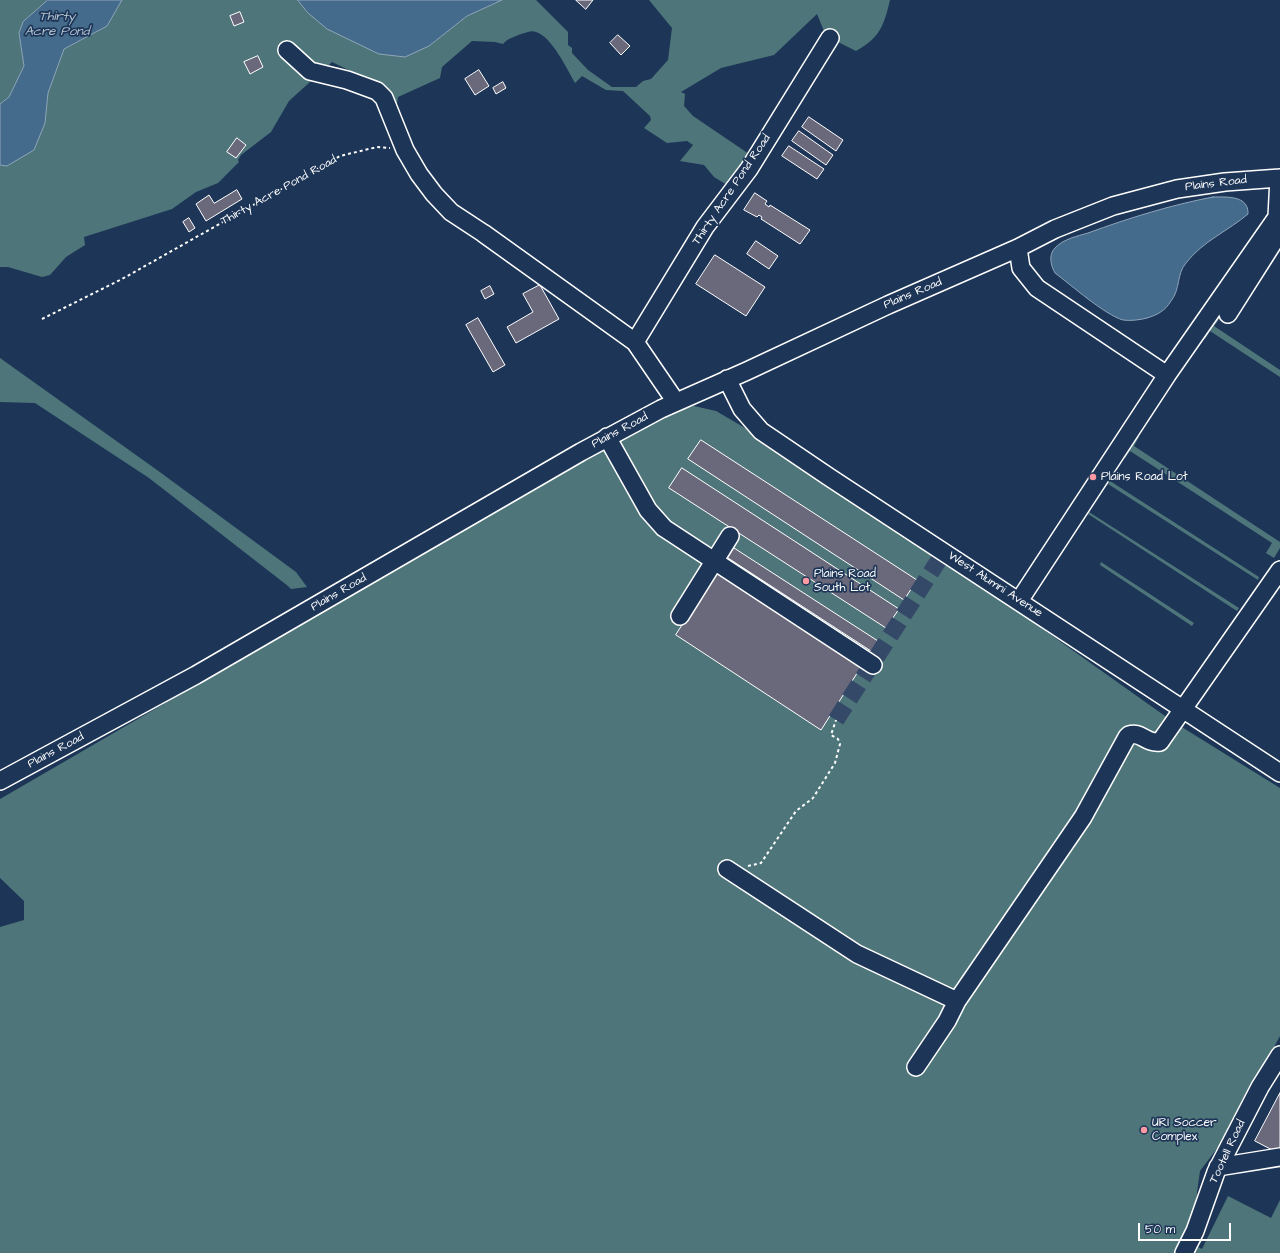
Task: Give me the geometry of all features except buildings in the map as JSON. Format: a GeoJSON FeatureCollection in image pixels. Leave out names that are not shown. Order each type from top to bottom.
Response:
{"type":"FeatureCollection","features":[{"type":"Feature","properties":{"kind":"street","name":"Thirty Acre Pond Road"},"geometry":{"type":"LineString","coordinates":[[634,342],[705,227],[749,169],[830,38]]}},
{"type":"Feature","properties":{"kind":"street"},"geometry":{"type":"LineString","coordinates":[[287,50],[310,71],[346,80],[377,92],[384,98],[405,150],[419,174],[434,194],[451,212],[483,233],[634,342],[676,402]]}},
{"type":"Feature","properties":{"kind":"street"},"geometry":{"type":"LineString","coordinates":[[1019,601],[1167,375],[1277,217],[1280,178]]}},
{"type":"Feature","properties":{"kind":"street","name":"Plains Road"},"geometry":{"type":"LineString","coordinates":[[0,781],[196,675],[607,437],[660,409],[1055,230],[1113,206],[1177,189],[1225,182],[1280,178]]}},
{"type":"Feature","properties":{"kind":"street"},"geometry":{"type":"LineString","coordinates":[[1228,314],[1280,232]]}},
{"type":"Feature","properties":{"kind":"street"},"geometry":{"type":"LineString","coordinates":[[1018,248],[1022,268],[1037,288],[1167,375]]}},
{"type":"Feature","properties":{"kind":"street","name":"West Alumni Avenue"},"geometry":{"type":"LineString","coordinates":[[727,379],[742,409],[762,431],[829,477],[1280,773]]}},
{"type":"Feature","properties":{"kind":"street"},"geometry":{"type":"LineString","coordinates":[[607,437],[648,510],[664,528],[873,665]]}},
{"type":"Feature","properties":{"kind":"street"},"geometry":{"type":"LineString","coordinates":[[680,616],[730,536]]}},
{"type":"Feature","properties":{"kind":"street"},"geometry":{"type":"LineString","coordinates":[[916,1067],[947,1021],[956,1001],[1084,817],[1129,734],[1137,734],[1150,742],[1160,742],[1280,570]]}},
{"type":"Feature","properties":{"kind":"street"},"geometry":{"type":"LineString","coordinates":[[727,870],[856,954],[956,1001]]}},
{"type":"Feature","properties":{"kind":"street","name":"Tootell Road"},"geometry":{"type":"LineString","coordinates":[[1184,1253],[1195,1232],[1218,1167],[1260,1087],[1280,1055]]}},
{"type":"Feature","properties":{"kind":"street"},"geometry":{"type":"LineString","coordinates":[[1218,1167],[1280,1158]]}},
{"type":"Feature","properties":{"kind":"path","name":"Thirty Acre Pond Road"},"geometry":{"type":"LineString","coordinates":[[42,319],[122,279],[340,156],[377,148],[405,150]]}},
{"type":"Feature","properties":{"kind":"path"},"geometry":{"type":"LineString","coordinates":[[727,870],[761,863],[796,811],[813,798],[835,763],[840,744],[838,739],[831,735],[836,720]]}},
{"type":"Feature","properties":{"kind":"green space"},"geometry":{"type":"Polygon","coordinates":[[[0,0],[48,0],[23,22],[19,33],[24,66],[9,97],[0,104],[0,0]]]}},
{"type":"Feature","properties":{"kind":"green space"},"geometry":{"type":"Polygon","coordinates":[[[122,0],[298,0],[308,13],[429,46],[467,16],[502,0],[536,0],[568,32],[568,45],[572,48],[572,53],[588,70],[612,87],[636,87],[643,81],[651,79],[668,60],[672,28],[649,0],[890,0],[886,17],[876,36],[856,51],[826,36],[817,14],[774,55],[721,68],[681,92],[685,94],[684,106],[693,116],[752,156],[732,188],[714,177],[704,165],[680,161],[693,145],[687,141],[667,143],[644,128],[651,120],[650,116],[623,91],[606,90],[582,76],[575,83],[548,40],[542,35],[531,31],[511,38],[503,44],[495,42],[472,41],[442,67],[440,78],[398,97],[397,104],[359,75],[332,62],[289,101],[271,132],[241,155],[238,160],[239,162],[218,183],[196,192],[172,209],[84,237],[85,245],[66,257],[50,275],[42,277],[8,267],[0,267],[0,165],[8,166],[45,123],[48,93],[64,49],[107,26],[122,0]]]}},
{"type":"Feature","properties":{"kind":"green space"},"geometry":{"type":"Polygon","coordinates":[[[1217,316],[1220,318],[1214,326],[1280,370],[1280,377],[1210,331],[1205,339],[1203,337],[1217,316]]]}},
{"type":"Feature","properties":{"kind":"green space"},"geometry":{"type":"Polygon","coordinates":[[[0,358],[157,470],[296,572],[307,587],[291,589],[149,478],[35,403],[0,402],[0,358]]]}},
{"type":"Feature","properties":{"kind":"green space"},"geometry":{"type":"Polygon","coordinates":[[[694,406],[716,411],[829,477],[1172,721],[1280,788],[1280,1036],[1225,1138],[1200,1171],[1197,1192],[1195,1231],[1184,1253],[0,1253],[0,927],[24,920],[24,901],[0,878],[0,799],[665,413],[694,406]]]}},
{"type":"Feature","properties":{"kind":"green space"},"geometry":{"type":"Polygon","coordinates":[[[1137,436],[1139,437],[1134,446],[1280,542],[1280,548],[1274,558],[1266,553],[1272,543],[1130,451],[1125,458],[1123,457],[1137,436]]]}},
{"type":"Feature","properties":{"kind":"green space"},"geometry":{"type":"Polygon","coordinates":[[[1110,481],[1259,577],[1258,580],[1108,484],[1110,481]]]}},
{"type":"Feature","properties":{"kind":"green space"},"geometry":{"type":"Polygon","coordinates":[[[1089,512],[1239,608],[1237,611],[1088,514],[1089,512]]]}},
{"type":"Feature","properties":{"kind":"green space"},"geometry":{"type":"Polygon","coordinates":[[[1101,562],[1194,623],[1192,626],[1100,565],[1101,562]]]}},
{"type":"Feature","properties":{"kind":"green space"},"geometry":{"type":"Polygon","coordinates":[[[1228,1196],[1271,1218],[1280,1200],[1280,1253],[1191,1253],[1198,1239],[1202,1241],[1198,1247],[1202,1249],[1228,1196]]]}},
{"type":"Feature","properties":{"kind":"water","name":"Thirty Acre Pond"},"geometry":{"type":"Polygon","coordinates":[[[48,0],[122,0],[107,26],[64,49],[48,93],[45,123],[34,150],[7,166],[0,165],[0,104],[9,97],[24,66],[19,33],[23,22],[48,0]]]}},
{"type":"Feature","properties":{"kind":"water"},"geometry":{"type":"Polygon","coordinates":[[[298,0],[502,0],[467,16],[429,46],[405,57],[379,54],[327,29],[308,13],[298,0]]]}},
{"type":"Feature","properties":{"kind":"water"},"geometry":{"type":"Polygon","coordinates":[[[1213,197],[1230,197],[1241,200],[1245,203],[1248,214],[1208,242],[1193,255],[1181,272],[1176,291],[1171,301],[1163,310],[1154,315],[1144,319],[1123,320],[1107,312],[1088,299],[1055,273],[1051,264],[1051,254],[1058,245],[1066,240],[1150,212],[1213,197]]]}},
{"type":"Feature","properties":{"kind":"tunnel"},"geometry":{"type":"LineString","coordinates":[[836,720],[944,552]]}},
{"type":"Feature","properties":{"kind":"place","name":"Plains Road Lot"},"geometry":{"type":"Point","coordinates":[1093,477]}},
{"type":"Feature","properties":{"kind":"place","name":"Plains Road South Lot"},"geometry":{"type":"Point","coordinates":[806,581]}},
{"type":"Feature","properties":{"kind":"place","name":"URI Soccer Complex"},"geometry":{"type":"Point","coordinates":[1144,1130]}}]}
